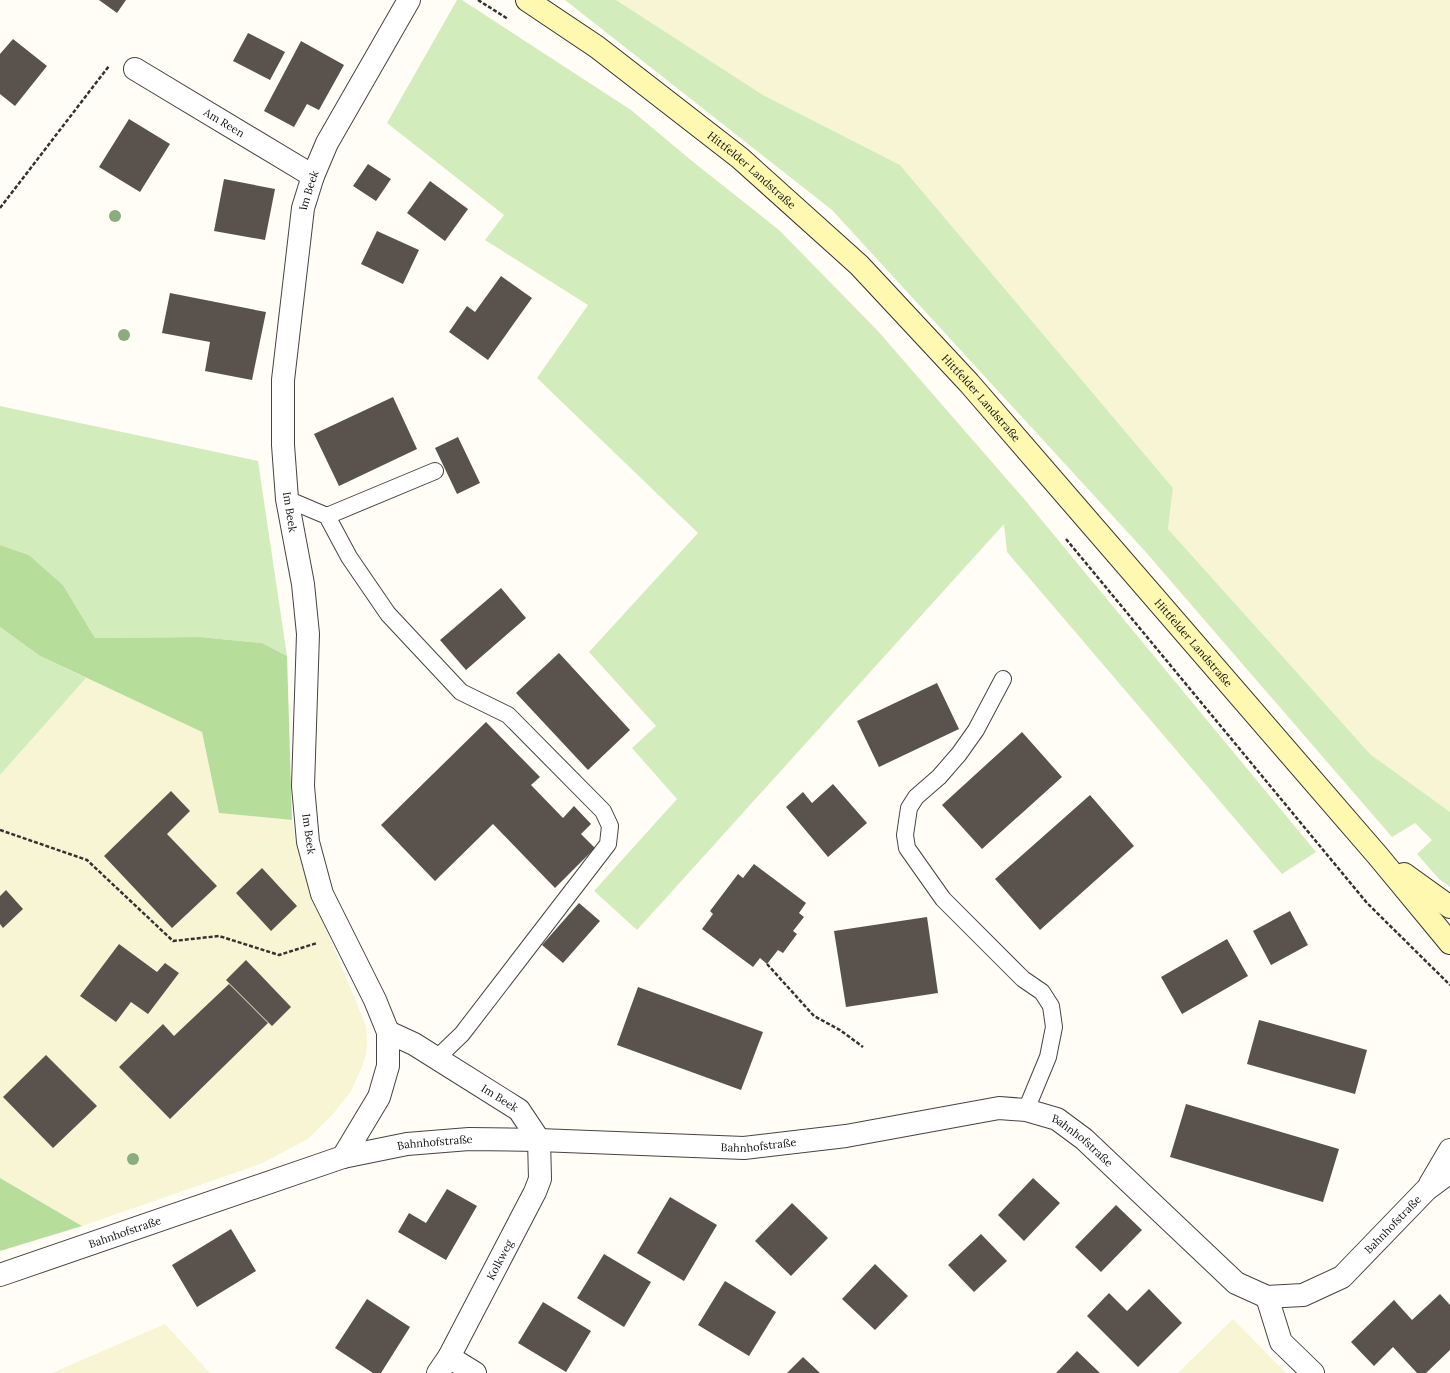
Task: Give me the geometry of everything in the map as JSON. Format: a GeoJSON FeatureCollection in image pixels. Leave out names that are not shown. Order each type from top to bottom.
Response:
{"type":"FeatureCollection","features":[{"type":"Feature","properties":{"kind":"main road","name":"Hittfelder Landstraße"},"geometry":{"type":"LineString","coordinates":[[527,0],[597,47],[740,158],[859,265],[969,383],[1378,856],[1450,943]]}},
{"type":"Feature","properties":{"kind":"main road","name":"Hittfelder Landstraße"},"geometry":{"type":"LineString","coordinates":[[1378,856],[1450,907]]}},
{"type":"Feature","properties":{"kind":"street","name":"Im Beek"},"geometry":{"type":"LineString","coordinates":[[343,1157],[379,1097],[388,1066],[388,1032],[375,1000],[322,894],[308,842],[303,786],[308,634],[303,584],[288,499],[283,445],[283,380],[303,208],[313,176],[327,143],[409,0]]}},
{"type":"Feature","properties":{"kind":"street","name":"Am Reen"},"geometry":{"type":"LineString","coordinates":[[135,69],[313,176]]}},
{"type":"Feature","properties":{"kind":"street","name":"Im Beek"},"geometry":{"type":"LineString","coordinates":[[388,1032],[414,1044],[519,1110],[540,1140]]}},
{"type":"Feature","properties":{"kind":"street","name":"Bahnhofstraße"},"geometry":{"type":"LineString","coordinates":[[0,1275],[343,1157],[407,1144],[469,1139],[540,1140],[744,1148],[846,1136],[999,1108],[1026,1110],[1057,1119],[1084,1139],[1236,1283],[1267,1297],[1303,1295],[1342,1277],[1426,1190],[1450,1172]]}},
{"type":"Feature","properties":{"kind":"street","name":"Kolkweg"},"geometry":{"type":"LineString","coordinates":[[443,1365],[535,1192],[540,1179],[540,1140]]}},
{"type":"Feature","properties":{"kind":"street","name":"Bahnhofstraße"},"geometry":{"type":"LineString","coordinates":[[1426,1190],[1450,1150]]}},
{"type":"Feature","properties":{"kind":"street"},"geometry":{"type":"LineString","coordinates":[[1267,1297],[1281,1342],[1313,1373]]}},
{"type":"Feature","properties":{"kind":"street"},"geometry":{"type":"LineString","coordinates":[[443,1365],[475,1373]]}},
{"type":"Feature","properties":{"kind":"lane"},"geometry":{"type":"LineString","coordinates":[[327,516],[435,472]]}},
{"type":"Feature","properties":{"kind":"lane"},"geometry":{"type":"LineString","coordinates":[[288,499],[327,516],[349,557],[388,614],[461,692],[508,716],[602,811],[610,826],[608,844],[462,1034],[437,1058]]}},
{"type":"Feature","properties":{"kind":"lane"},"geometry":{"type":"LineString","coordinates":[[1003,679],[976,730],[959,754],[939,776],[916,797],[909,808],[906,834],[907,848],[942,899],[1023,979],[1042,992],[1051,1006],[1054,1027],[1048,1057],[1026,1110]]}},
{"type":"Feature","properties":{"kind":"path"},"geometry":{"type":"LineString","coordinates":[[478,0],[511,21]]}},
{"type":"Feature","properties":{"kind":"path"},"geometry":{"type":"LineString","coordinates":[[0,208],[112,62]]}},
{"type":"Feature","properties":{"kind":"path"},"geometry":{"type":"LineString","coordinates":[[1062,534],[1367,903],[1449,983]]}},
{"type":"Feature","properties":{"kind":"path"},"geometry":{"type":"LineString","coordinates":[[0,830],[87,860],[173,941],[219,936],[279,955],[342,935]]}},
{"type":"Feature","properties":{"kind":"path"},"geometry":{"type":"LineString","coordinates":[[767,964],[814,1016],[840,1030],[863,1047]]}},
{"type":"Feature","properties":{"kind":"shaded area"},"geometry":{"type":"Polygon","coordinates":[[[616,0],[1450,0],[1450,812],[1370,754],[1168,529],[1173,488],[900,165],[763,95],[616,0]]]}},
{"type":"Feature","properties":{"kind":"shaded area"},"geometry":{"type":"Polygon","coordinates":[[[86,678],[202,732],[219,813],[292,820],[296,843],[312,895],[366,1026],[367,1043],[366,1055],[362,1067],[351,1091],[333,1114],[308,1139],[260,1164],[82,1226],[0,1178],[0,775],[86,678]]]}},
{"type":"Feature","properties":{"kind":"shaded area"},"geometry":{"type":"Polygon","coordinates":[[[1233,1319],[1286,1373],[1178,1373],[1233,1319]]]}},
{"type":"Feature","properties":{"kind":"shaded area"},"geometry":{"type":"Polygon","coordinates":[[[165,1324],[210,1373],[52,1373],[165,1324]]]}},
{"type":"Feature","properties":{"kind":"green space"},"geometry":{"type":"Polygon","coordinates":[[[457,0],[462,0],[631,110],[779,230],[877,330],[1025,500],[1316,852],[1282,874],[1007,552],[1004,524],[637,930],[594,891],[677,799],[632,748],[656,726],[589,652],[698,533],[537,378],[588,305],[485,240],[504,215],[387,123],[457,0]]]}},
{"type":"Feature","properties":{"kind":"green space"},"geometry":{"type":"Polygon","coordinates":[[[565,0],[616,0],[763,95],[900,165],[1173,488],[1168,529],[1370,754],[1450,812],[1450,887],[1439,879],[1417,854],[1432,840],[1415,823],[1392,837],[1144,550],[832,210],[565,0]]]}},
{"type":"Feature","properties":{"kind":"green space"},"geometry":{"type":"Polygon","coordinates":[[[0,406],[258,461],[287,656],[262,643],[200,637],[95,638],[63,585],[29,555],[0,545],[0,406]]]}},
{"type":"Feature","properties":{"kind":"green space"},"geometry":{"type":"Polygon","coordinates":[[[0,545],[29,555],[63,585],[95,638],[200,637],[262,643],[287,656],[292,820],[219,813],[202,732],[40,656],[0,627],[0,545]]]}},
{"type":"Feature","properties":{"kind":"green space"},"geometry":{"type":"Polygon","coordinates":[[[0,627],[40,656],[86,678],[0,775],[0,627]]]}},
{"type":"Feature","properties":{"kind":"green space"},"geometry":{"type":"Polygon","coordinates":[[[0,1178],[82,1226],[0,1251],[0,1178]]]}},
{"type":"Feature","properties":{"kind":"building"},"geometry":{"type":"Polygon","coordinates":[[[99,0],[126,0],[117,13],[99,0]]]}},
{"type":"Feature","properties":{"kind":"building"},"geometry":{"type":"Polygon","coordinates":[[[248,33],[285,52],[270,80],[233,61],[248,33]]]}},
{"type":"Feature","properties":{"kind":"building"},"geometry":{"type":"Polygon","coordinates":[[[13,39],[47,66],[15,106],[0,94],[0,54],[13,39]]]}},
{"type":"Feature","properties":{"kind":"building"},"geometry":{"type":"Polygon","coordinates":[[[301,41],[344,65],[319,110],[307,104],[294,127],[264,111],[301,41]]]}},
{"type":"Feature","properties":{"kind":"building"},"geometry":{"type":"Polygon","coordinates":[[[129,119],[170,144],[140,192],[99,167],[129,119]]]}},
{"type":"Feature","properties":{"kind":"building"},"geometry":{"type":"Polygon","coordinates":[[[368,164],[391,179],[376,201],[353,186],[368,164]]]}},
{"type":"Feature","properties":{"kind":"building"},"geometry":{"type":"Polygon","coordinates":[[[224,179],[275,189],[265,240],[214,231],[224,179]]]}},
{"type":"Feature","properties":{"kind":"building"},"geometry":{"type":"Polygon","coordinates":[[[430,181],[468,209],[445,241],[407,213],[430,181]]]}},
{"type":"Feature","properties":{"kind":"building"},"geometry":{"type":"Polygon","coordinates":[[[377,231],[419,250],[403,284],[361,264],[377,231]]]}},
{"type":"Feature","properties":{"kind":"building"},"geometry":{"type":"Polygon","coordinates":[[[501,276],[532,298],[488,360],[449,332],[467,306],[475,312],[501,276]]]}},
{"type":"Feature","properties":{"kind":"building"},"geometry":{"type":"Polygon","coordinates":[[[170,293],[266,312],[252,380],[205,371],[210,342],[162,333],[170,293]]]}},
{"type":"Feature","properties":{"kind":"building"},"geometry":{"type":"Polygon","coordinates":[[[393,397],[417,449],[339,486],[314,434],[393,397]]]}},
{"type":"Feature","properties":{"kind":"building"},"geometry":{"type":"Polygon","coordinates":[[[458,437],[480,483],[457,494],[435,448],[458,437]]]}},
{"type":"Feature","properties":{"kind":"building"},"geometry":{"type":"Polygon","coordinates":[[[501,588],[526,618],[466,670],[440,640],[501,588]]]}},
{"type":"Feature","properties":{"kind":"building"},"geometry":{"type":"Polygon","coordinates":[[[559,653],[630,730],[588,770],[516,693],[559,653]]]}},
{"type":"Feature","properties":{"kind":"building"},"geometry":{"type":"Polygon","coordinates":[[[937,683],[959,729],[879,767],[857,721],[937,683]]]}},
{"type":"Feature","properties":{"kind":"building"},"geometry":{"type":"Polygon","coordinates":[[[486,722],[540,777],[531,785],[563,818],[574,806],[591,824],[581,834],[595,848],[555,888],[493,824],[435,881],[381,825],[486,722]]]}},
{"type":"Feature","properties":{"kind":"building"},"geometry":{"type":"Polygon","coordinates":[[[1022,732],[1062,777],[982,849],[942,805],[1022,732]]]}},
{"type":"Feature","properties":{"kind":"building"},"geometry":{"type":"Polygon","coordinates":[[[833,784],[867,823],[828,857],[786,807],[803,792],[812,803],[833,784]]]}},
{"type":"Feature","properties":{"kind":"building"},"geometry":{"type":"Polygon","coordinates":[[[171,791],[190,811],[167,834],[217,886],[172,928],[104,856],[171,791]]]}},
{"type":"Feature","properties":{"kind":"building"},"geometry":{"type":"Polygon","coordinates":[[[1090,795],[1134,846],[1040,930],[995,879],[1090,795]]]}},
{"type":"Feature","properties":{"kind":"building"},"geometry":{"type":"Polygon","coordinates":[[[754,864],[806,903],[799,913],[804,917],[793,931],[797,934],[783,953],[778,950],[767,964],[760,958],[753,967],[702,929],[713,914],[710,911],[738,874],[743,878],[754,864]]]}},
{"type":"Feature","properties":{"kind":"building"},"geometry":{"type":"Polygon","coordinates":[[[262,868],[297,906],[271,931],[236,893],[262,868]]]}},
{"type":"Feature","properties":{"kind":"building"},"geometry":{"type":"Polygon","coordinates":[[[6,890],[23,909],[3,928],[0,924],[0,896],[6,890]]]}},
{"type":"Feature","properties":{"kind":"building"},"geometry":{"type":"Polygon","coordinates":[[[579,903],[600,921],[563,963],[542,945],[579,903]]]}},
{"type":"Feature","properties":{"kind":"building"},"geometry":{"type":"Polygon","coordinates":[[[1290,911],[1308,945],[1271,965],[1253,931],[1290,911]]]}},
{"type":"Feature","properties":{"kind":"building"},"geometry":{"type":"Polygon","coordinates":[[[927,917],[938,993],[846,1007],[834,931],[927,917]]]}},
{"type":"Feature","properties":{"kind":"building"},"geometry":{"type":"Polygon","coordinates":[[[1227,939],[1248,976],[1182,1014],[1161,977],[1227,939]]]}},
{"type":"Feature","properties":{"kind":"building"},"geometry":{"type":"Polygon","coordinates":[[[119,944],[157,972],[165,963],[179,973],[148,1014],[131,1002],[116,1022],[80,996],[119,944]]]}},
{"type":"Feature","properties":{"kind":"building"},"geometry":{"type":"Polygon","coordinates":[[[246,960],[291,1007],[272,1026],[226,980],[246,960]]]}},
{"type":"Feature","properties":{"kind":"building"},"geometry":{"type":"Polygon","coordinates":[[[229,984],[268,1023],[170,1119],[119,1067],[163,1024],[174,1036],[229,984]]]}},
{"type":"Feature","properties":{"kind":"building"},"geometry":{"type":"Polygon","coordinates":[[[638,987],[763,1032],[741,1090],[617,1045],[638,987]]]}},
{"type":"Feature","properties":{"kind":"building"},"geometry":{"type":"Polygon","coordinates":[[[1259,1020],[1367,1050],[1355,1094],[1247,1064],[1259,1020]]]}},
{"type":"Feature","properties":{"kind":"building"},"geometry":{"type":"Polygon","coordinates":[[[46,1055],[97,1106],[53,1148],[3,1097],[46,1055]]]}},
{"type":"Feature","properties":{"kind":"building"},"geometry":{"type":"Polygon","coordinates":[[[1186,1104],[1339,1149],[1323,1202],[1170,1157],[1186,1104]]]}},
{"type":"Feature","properties":{"kind":"building"},"geometry":{"type":"Polygon","coordinates":[[[1033,1178],[1060,1203],[1024,1241],[998,1215],[1033,1178]]]}},
{"type":"Feature","properties":{"kind":"building"},"geometry":{"type":"Polygon","coordinates":[[[447,1189],[477,1206],[446,1260],[398,1232],[409,1213],[426,1223],[447,1189]]]}},
{"type":"Feature","properties":{"kind":"building"},"geometry":{"type":"Polygon","coordinates":[[[670,1197],[717,1225],[684,1281],[637,1253],[670,1197]]]}},
{"type":"Feature","properties":{"kind":"building"},"geometry":{"type":"Polygon","coordinates":[[[792,1203],[828,1238],[791,1276],[755,1241],[792,1203]]]}},
{"type":"Feature","properties":{"kind":"building"},"geometry":{"type":"Polygon","coordinates":[[[1116,1205],[1142,1230],[1101,1272],[1075,1247],[1116,1205]]]}},
{"type":"Feature","properties":{"kind":"building"},"geometry":{"type":"Polygon","coordinates":[[[231,1229],[256,1271],[197,1307],[172,1265],[231,1229]]]}},
{"type":"Feature","properties":{"kind":"building"},"geometry":{"type":"Polygon","coordinates":[[[981,1234],[1007,1261],[974,1292],[948,1265],[981,1234]]]}},
{"type":"Feature","properties":{"kind":"building"},"geometry":{"type":"Polygon","coordinates":[[[604,1254],[651,1282],[624,1327],[577,1298],[604,1254]]]}},
{"type":"Feature","properties":{"kind":"building"},"geometry":{"type":"Polygon","coordinates":[[[875,1264],[908,1296],[875,1330],[842,1299],[875,1264]]]}},
{"type":"Feature","properties":{"kind":"building"},"geometry":{"type":"Polygon","coordinates":[[[725,1281],[776,1312],[749,1356],[698,1325],[725,1281]]]}},
{"type":"Feature","properties":{"kind":"building"},"geometry":{"type":"Polygon","coordinates":[[[1149,1289],[1182,1323],[1138,1367],[1087,1316],[1109,1293],[1127,1311],[1149,1289]]]}},
{"type":"Feature","properties":{"kind":"building"},"geometry":{"type":"Polygon","coordinates":[[[1440,1294],[1450,1305],[1450,1350],[1426,1373],[1417,1373],[1393,1347],[1374,1366],[1351,1342],[1394,1300],[1412,1320],[1440,1294]]]}},
{"type":"Feature","properties":{"kind":"building"},"geometry":{"type":"Polygon","coordinates":[[[367,1299],[410,1327],[381,1373],[373,1373],[335,1348],[367,1299]]]}},
{"type":"Feature","properties":{"kind":"building"},"geometry":{"type":"Polygon","coordinates":[[[543,1302],[591,1331],[566,1372],[518,1343],[543,1302]]]}},
{"type":"Feature","properties":{"kind":"building"},"geometry":{"type":"Polygon","coordinates":[[[1077,1351],[1100,1373],[1056,1373],[1077,1351]]]}},
{"type":"Feature","properties":{"kind":"building"},"geometry":{"type":"Polygon","coordinates":[[[803,1357],[820,1373],[787,1373],[803,1357]]]}}]}
